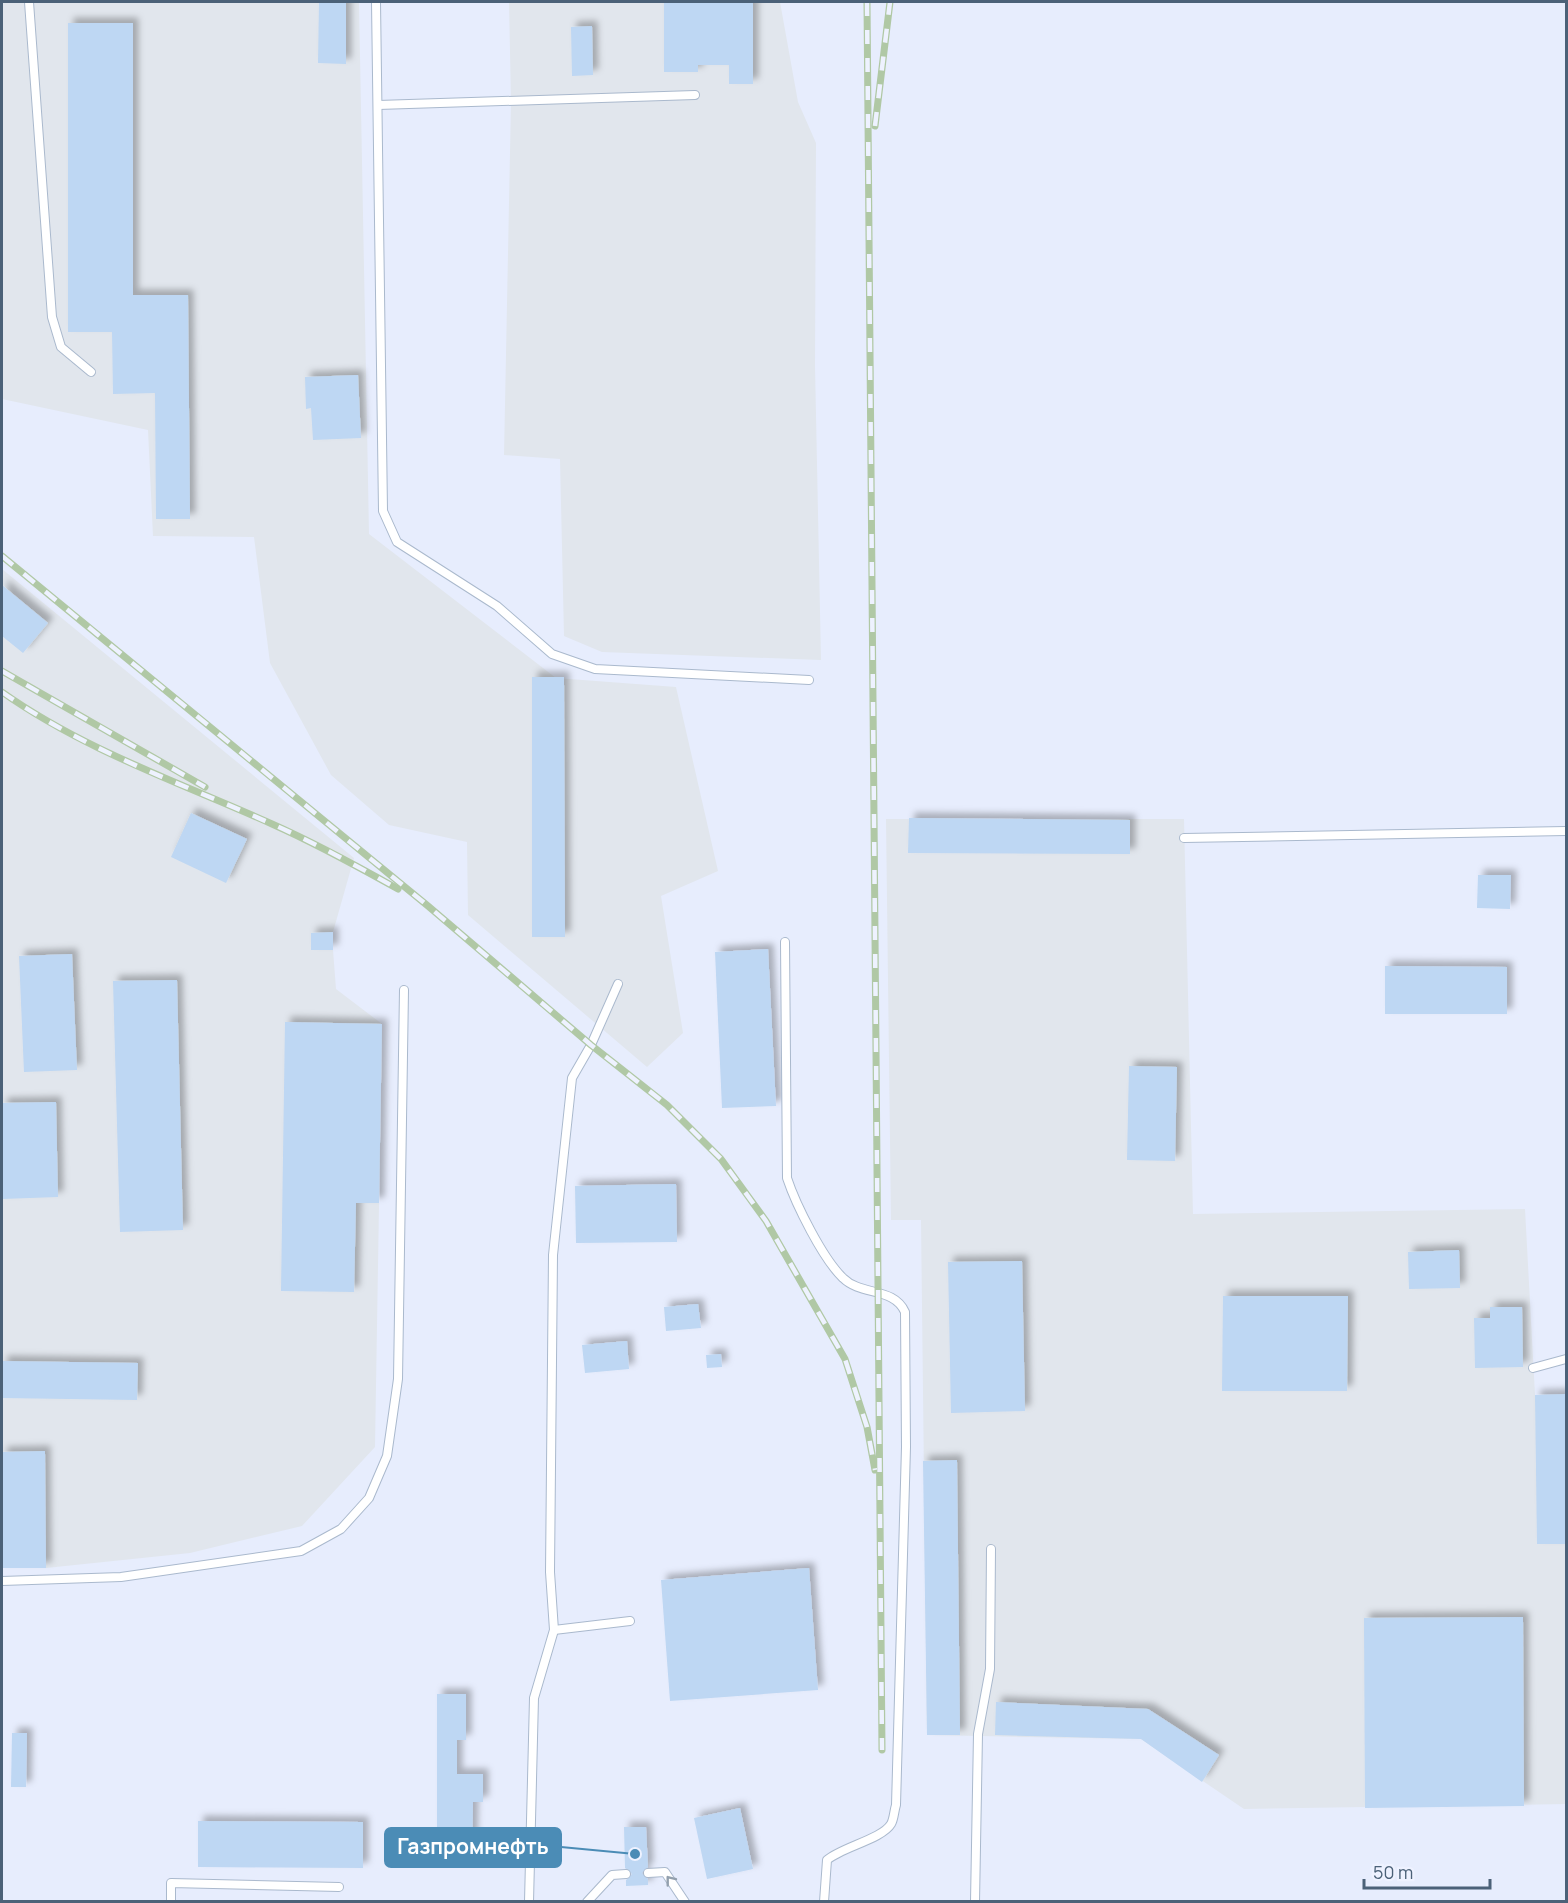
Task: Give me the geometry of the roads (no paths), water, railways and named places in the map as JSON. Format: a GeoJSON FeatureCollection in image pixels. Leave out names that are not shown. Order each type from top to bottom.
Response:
{"type":"FeatureCollection","features":[{"type":"Feature","properties":{"kind":"lane"},"geometry":{"type":"LineString","coordinates":[[28,2],[52,317],[61,347],[91,372]]}},
{"type":"Feature","properties":{"kind":"lane"},"geometry":{"type":"LineString","coordinates":[[376,2],[383,511],[398,542],[497,606],[552,654],[595,669],[809,680]]}},
{"type":"Feature","properties":{"kind":"lane"},"geometry":{"type":"LineString","coordinates":[[378,105],[695,95]]}},
{"type":"Feature","properties":{"kind":"lane"},"geometry":{"type":"LineString","coordinates":[[1184,838],[1566,831]]}},
{"type":"Feature","properties":{"kind":"lane"},"geometry":{"type":"LineString","coordinates":[[785,942],[787,1178],[793,1196],[825,1253],[844,1280],[892,1297],[901,1303],[905,1312],[906,1448],[896,1805],[891,1824],[884,1831],[836,1852],[827,1860],[824,1902]]}},
{"type":"Feature","properties":{"kind":"lane"},"geometry":{"type":"LineString","coordinates":[[529,1902],[534,1698],[554,1630],[550,1572],[553,1255],[572,1078],[591,1045],[618,984]]}},
{"type":"Feature","properties":{"kind":"lane"},"geometry":{"type":"LineString","coordinates":[[2,1581],[121,1577],[301,1551],[341,1529],[369,1498],[387,1456],[398,1379],[404,990]]}},
{"type":"Feature","properties":{"kind":"lane"},"geometry":{"type":"LineString","coordinates":[[1533,1368],[1566,1359]]}},
{"type":"Feature","properties":{"kind":"lane"},"geometry":{"type":"LineString","coordinates":[[975,1902],[978,1734],[990,1669],[991,1549]]}},
{"type":"Feature","properties":{"kind":"lane"},"geometry":{"type":"LineString","coordinates":[[554,1630],[630,1621]]}},
{"type":"Feature","properties":{"kind":"lane"},"geometry":{"type":"LineString","coordinates":[[648,1873],[665,1872],[685,1902]]}},
{"type":"Feature","properties":{"kind":"lane"},"geometry":{"type":"LineString","coordinates":[[587,1902],[612,1875],[626,1874]]}},
{"type":"Feature","properties":{"kind":"lane"},"geometry":{"type":"LineString","coordinates":[[171,1902],[171,1883],[339,1887]]}},
{"type":"Feature","properties":{"kind":"railway"},"geometry":{"type":"LineString","coordinates":[[867,2],[882,1750]]}},
{"type":"Feature","properties":{"kind":"railway"},"geometry":{"type":"LineString","coordinates":[[875,126],[890,2]]}},
{"type":"Feature","properties":{"kind":"railway"},"geometry":{"type":"LineString","coordinates":[[2,556],[428,906],[591,1045],[667,1105],[721,1159],[766,1221],[845,1359],[867,1427],[875,1470]]}},
{"type":"Feature","properties":{"kind":"railway"},"geometry":{"type":"LineString","coordinates":[[2,671],[205,787]]}},
{"type":"Feature","properties":{"kind":"railway"},"geometry":{"type":"LineString","coordinates":[[2,692],[33,713],[99,748],[288,831],[398,889]]}},
{"type":"Feature","properties":{"kind":"place","name":"Газпромнефть"},"geometry":{"type":"Point","coordinates":[635,1854]}}]}
